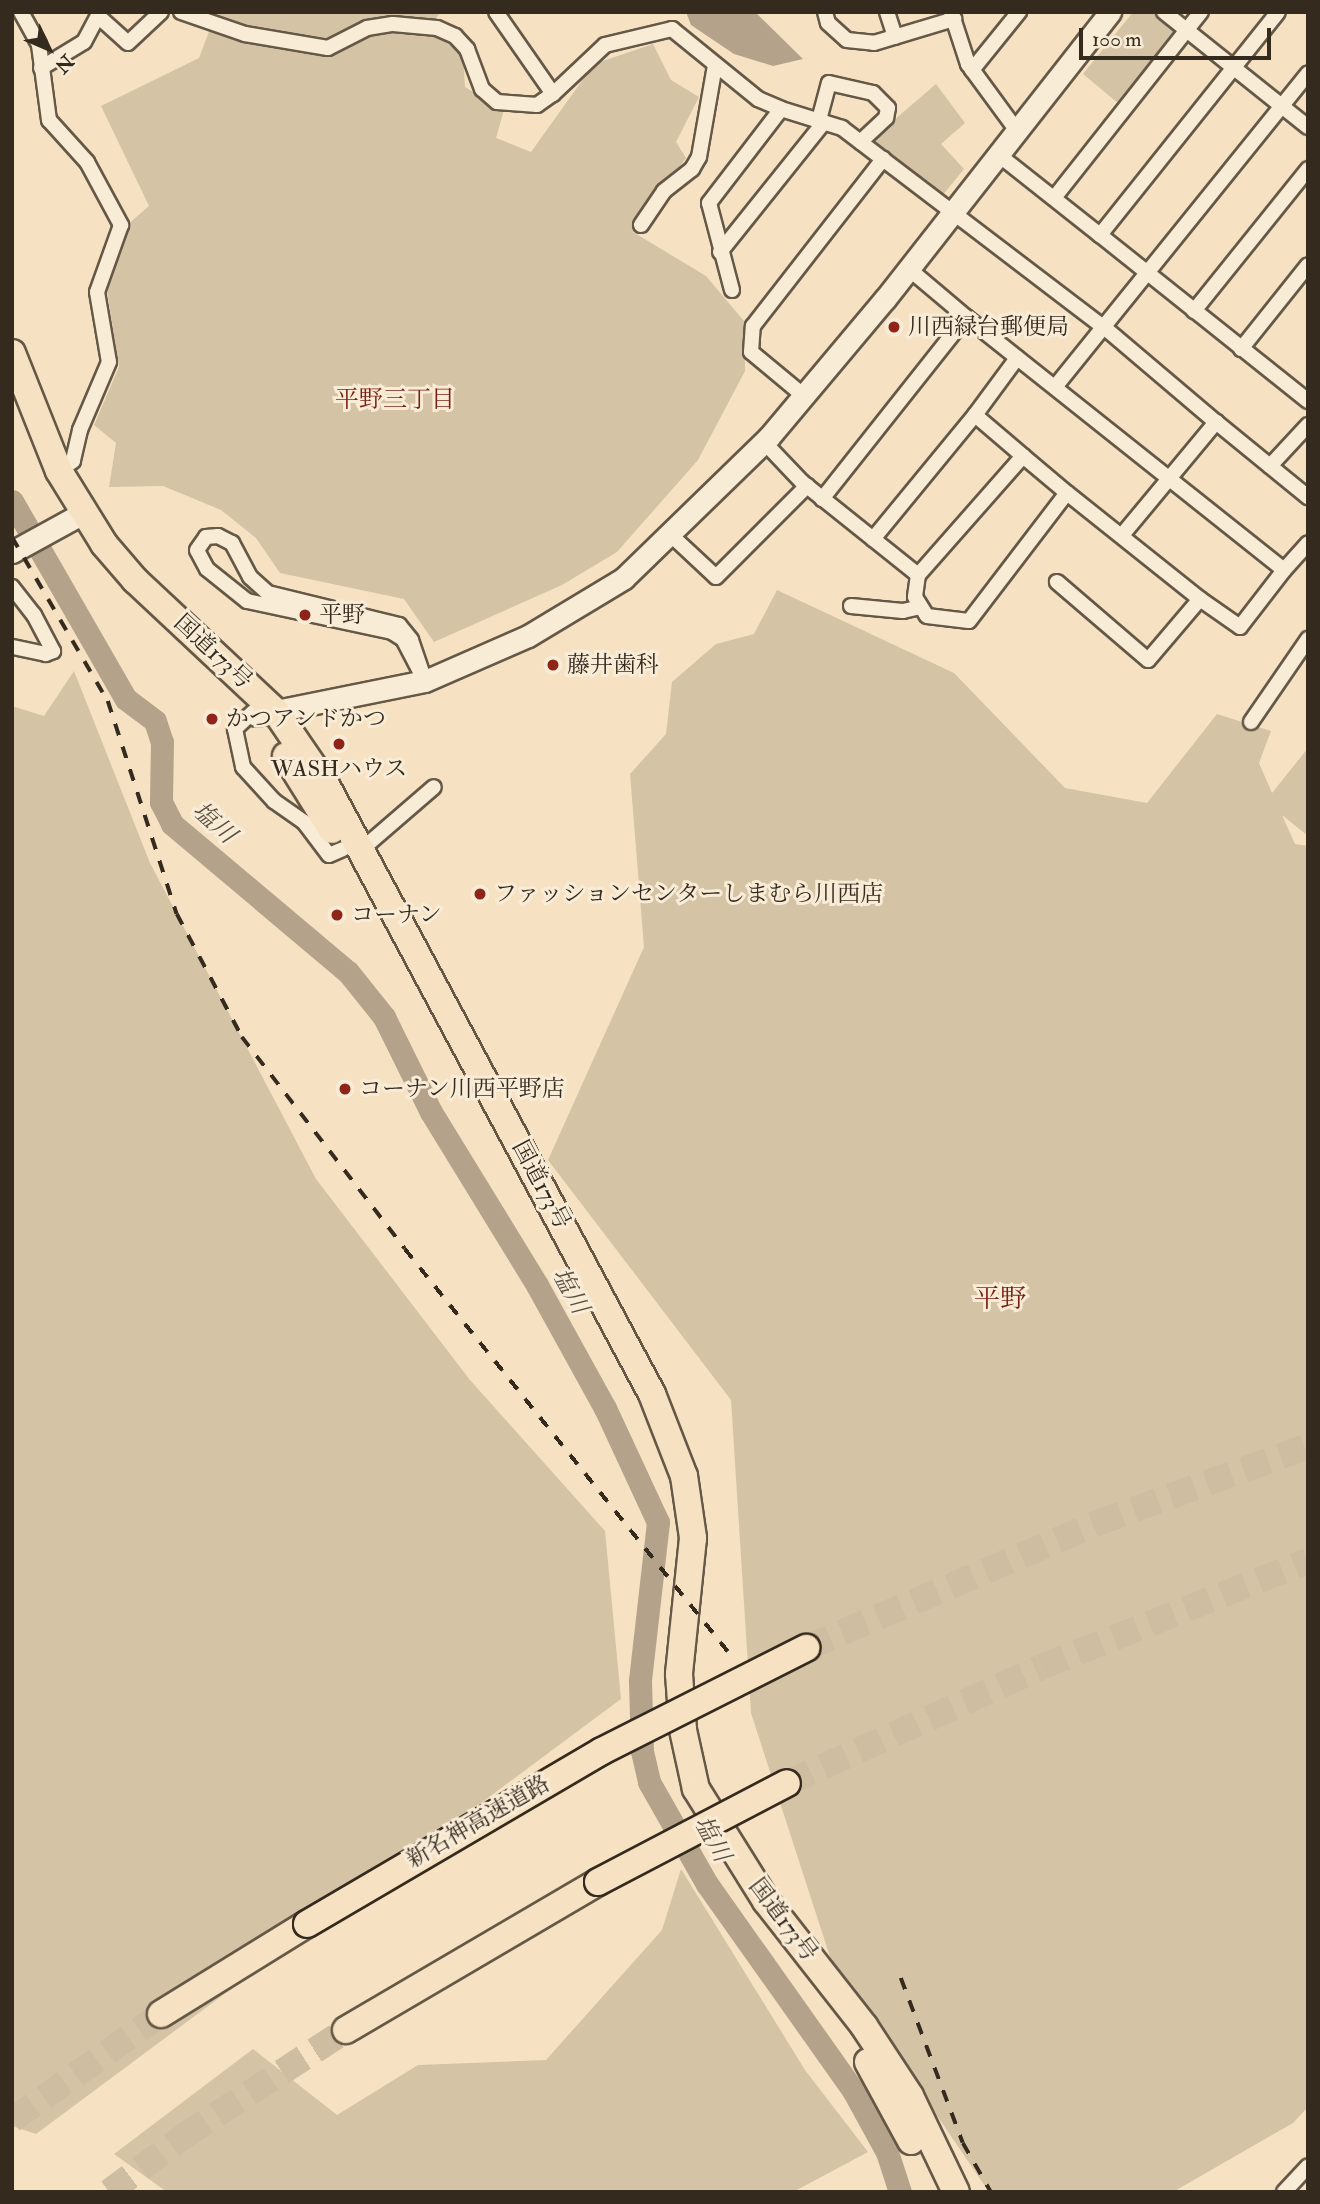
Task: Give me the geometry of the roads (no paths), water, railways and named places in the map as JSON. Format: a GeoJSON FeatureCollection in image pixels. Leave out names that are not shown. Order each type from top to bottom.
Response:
{"type":"FeatureCollection","features":[{"type":"Feature","properties":{"kind":"highway","name":"国道173号"},"geometry":{"type":"LineString","coordinates":[[12,353],[54,474]]}},
{"type":"Feature","properties":{"kind":"highway","name":"国道173号"},"geometry":{"type":"LineString","coordinates":[[12,390],[76,516],[262,713],[326,785],[352,850],[596,1312],[653,1431],[673,1492],[678,1539],[667,1671],[671,1752],[692,1811],[728,1872],[869,2064],[939,2192]]}},
{"type":"Feature","properties":{"kind":"highway","name":"国道173号"},"geometry":{"type":"LineString","coordinates":[[352,850],[652,1394],[684,1476],[693,1538],[679,1674],[683,1730],[696,1789],[766,1901],[864,2026],[903,2084],[956,2192]]}},
{"type":"Feature","properties":{"kind":"highway","name":"新名神高速道路"},"geometry":{"type":"LineString","coordinates":[[160,2014],[567,1771],[806,1648]]}},
{"type":"Feature","properties":{"kind":"highway"},"geometry":{"type":"LineString","coordinates":[[346,2030],[598,1882],[787,1783]]}},
{"type":"Feature","properties":{"kind":"street"},"geometry":{"type":"LineString","coordinates":[[21,12],[39,45],[50,120],[87,162],[121,225],[97,292],[109,362],[80,430],[73,461],[54,474]]}},
{"type":"Feature","properties":{"kind":"street"},"geometry":{"type":"LineString","coordinates":[[41,68],[84,42],[98,16],[128,43],[161,12]]}},
{"type":"Feature","properties":{"kind":"street"},"geometry":{"type":"LineString","coordinates":[[181,12],[245,34],[328,48],[367,28],[393,24],[437,28],[455,36],[467,49],[482,89],[497,102],[537,105],[553,94],[605,45],[652,31],[678,33],[758,99],[822,121],[860,142],[1105,328],[1308,497]]}},
{"type":"Feature","properties":{"kind":"street"},"geometry":{"type":"LineString","coordinates":[[496,12],[553,94]]}},
{"type":"Feature","properties":{"kind":"street"},"geometry":{"type":"LineString","coordinates":[[825,12],[828,23],[847,40],[874,43],[953,16],[972,70],[1017,131]]}},
{"type":"Feature","properties":{"kind":"street"},"geometry":{"type":"LineString","coordinates":[[887,12],[895,37]]}},
{"type":"Feature","properties":{"kind":"street"},"geometry":{"type":"LineString","coordinates":[[972,70],[1019,12]]}},
{"type":"Feature","properties":{"kind":"street"},"geometry":{"type":"LineString","coordinates":[[434,787],[352,850],[329,855],[304,822],[265,793],[243,767],[235,729],[262,713],[425,681],[528,636],[624,578],[672,536],[764,443],[909,270],[1110,12]]}},
{"type":"Feature","properties":{"kind":"street"},"geometry":{"type":"LineString","coordinates":[[1164,12],[1308,127]]}},
{"type":"Feature","properties":{"kind":"street"},"geometry":{"type":"LineString","coordinates":[[1054,198],[1201,12]]}},
{"type":"Feature","properties":{"kind":"street"},"geometry":{"type":"LineString","coordinates":[[1100,235],[1278,12]]}},
{"type":"Feature","properties":{"kind":"street"},"geometry":{"type":"LineString","coordinates":[[640,225],[664,191],[692,169],[699,157],[715,65]]}},
{"type":"Feature","properties":{"kind":"street"},"geometry":{"type":"LineString","coordinates":[[1055,387],[1149,274],[1308,73]]}},
{"type":"Feature","properties":{"kind":"street"},"geometry":{"type":"LineString","coordinates":[[720,252],[822,121],[829,83],[873,93],[888,108],[886,118],[860,142]]}},
{"type":"Feature","properties":{"kind":"street"},"geometry":{"type":"LineString","coordinates":[[732,290],[709,204],[781,109]]}},
{"type":"Feature","properties":{"kind":"street"},"geometry":{"type":"LineString","coordinates":[[999,155],[1308,401]]}},
{"type":"Feature","properties":{"kind":"street"},"geometry":{"type":"LineString","coordinates":[[804,396],[751,352],[753,326],[883,159]]}},
{"type":"Feature","properties":{"kind":"street"},"geometry":{"type":"LineString","coordinates":[[1194,311],[1308,169]]}},
{"type":"Feature","properties":{"kind":"street"},"geometry":{"type":"LineString","coordinates":[[1241,349],[1308,265]]}},
{"type":"Feature","properties":{"kind":"street"},"geometry":{"type":"LineString","coordinates":[[909,270],[1284,570]]}},
{"type":"Feature","properties":{"kind":"street"},"geometry":{"type":"LineString","coordinates":[[822,499],[966,317]]}},
{"type":"Feature","properties":{"kind":"street"},"geometry":{"type":"LineString","coordinates":[[873,539],[975,415],[1017,358]]}},
{"type":"Feature","properties":{"kind":"street"},"geometry":{"type":"LineString","coordinates":[[975,415],[1067,493],[1240,627],[1308,543]]}},
{"type":"Feature","properties":{"kind":"street"},"geometry":{"type":"LineString","coordinates":[[1123,534],[1216,422]]}},
{"type":"Feature","properties":{"kind":"street"},"geometry":{"type":"LineString","coordinates":[[1270,466],[1308,425]]}},
{"type":"Feature","properties":{"kind":"street"},"geometry":{"type":"LineString","coordinates":[[764,443],[822,499],[918,575]]}},
{"type":"Feature","properties":{"kind":"street"},"geometry":{"type":"LineString","coordinates":[[1023,456],[918,575],[915,597],[927,616],[969,621],[1067,493]]}},
{"type":"Feature","properties":{"kind":"street"},"geometry":{"type":"LineString","coordinates":[[672,536],[716,577],[807,486]]}},
{"type":"Feature","properties":{"kind":"street"},"geometry":{"type":"LineString","coordinates":[[18,549],[76,516]]}},
{"type":"Feature","properties":{"kind":"street"},"geometry":{"type":"LineString","coordinates":[[218,536],[232,543],[250,577],[268,593],[399,625],[411,640],[425,681],[403,639],[392,632],[259,606],[207,569],[197,550],[206,537],[218,536]]}},
{"type":"Feature","properties":{"kind":"street"},"geometry":{"type":"LineString","coordinates":[[1057,582],[1149,660],[1200,598]]}},
{"type":"Feature","properties":{"kind":"street"},"geometry":{"type":"LineString","coordinates":[[12,587],[34,615],[53,651],[46,654],[12,647]]}},
{"type":"Feature","properties":{"kind":"street"},"geometry":{"type":"LineString","coordinates":[[851,606],[903,611],[922,607]]}},
{"type":"Feature","properties":{"kind":"street"},"geometry":{"type":"LineString","coordinates":[[1251,722],[1308,639]]}},
{"type":"Feature","properties":{"kind":"street"},"geometry":{"type":"LineString","coordinates":[[1284,2192],[1308,2166]]}},
{"type":"Feature","properties":{"kind":"waterway","name":"塩川"},"geometry":{"type":"LineString","coordinates":[[12,501],[126,699],[155,721],[162,742],[161,802],[172,824],[348,972],[384,1017],[431,1112],[537,1285],[605,1408],[658,1522],[640,1681],[642,1751],[649,1782],[707,1884],[854,2092],[887,2152],[900,2192]]}},
{"type":"Feature","properties":{"kind":"tunnel"},"geometry":{"type":"LineString","coordinates":[[806,1648],[1097,1523],[1308,1446]]}},
{"type":"Feature","properties":{"kind":"tunnel"},"geometry":{"type":"LineString","coordinates":[[787,1783],[1041,1667],[1308,1561]]}},
{"type":"Feature","properties":{"kind":"tunnel"},"geometry":{"type":"LineString","coordinates":[[12,2120],[161,2014]]}},
{"type":"Feature","properties":{"kind":"tunnel"},"geometry":{"type":"LineString","coordinates":[[109,2192],[184,2136],[346,2030]]}},
{"type":"Feature","properties":{"kind":"railway"},"geometry":{"type":"LineString","coordinates":[[12,537],[108,701],[177,914],[242,1037],[405,1249],[734,1659]]}},
{"type":"Feature","properties":{"kind":"railway"},"geometry":{"type":"LineString","coordinates":[[901,1978],[963,2143],[991,2192]]}},
{"type":"Feature","properties":{"kind":"place","name":"川西緑台郵便局"},"geometry":{"type":"Point","coordinates":[894,327]}},
{"type":"Feature","properties":{"kind":"place","name":"平野"},"geometry":{"type":"Point","coordinates":[305,615]}},
{"type":"Feature","properties":{"kind":"place","name":"藤井歯科"},"geometry":{"type":"Point","coordinates":[553,665]}},
{"type":"Feature","properties":{"kind":"place","name":"かつアンドかつ"},"geometry":{"type":"Point","coordinates":[212,719]}},
{"type":"Feature","properties":{"kind":"place","name":"WASHハウス"},"geometry":{"type":"Point","coordinates":[339,744]}},
{"type":"Feature","properties":{"kind":"place","name":"ファッションセンターしまむら川西店"},"geometry":{"type":"Point","coordinates":[480,894]}},
{"type":"Feature","properties":{"kind":"place","name":"コーナン"},"geometry":{"type":"Point","coordinates":[337,915]}},
{"type":"Feature","properties":{"kind":"place","name":"コーナン川西平野店"},"geometry":{"type":"Point","coordinates":[345,1089]}},
{"type":"Feature","properties":{"kind":"district","name":"平野三丁目"},"geometry":{"type":"Point","coordinates":[395,400]}},
{"type":"Feature","properties":{"kind":"district","name":"平野"},"geometry":{"type":"Point","coordinates":[1000,1300]}}]}
